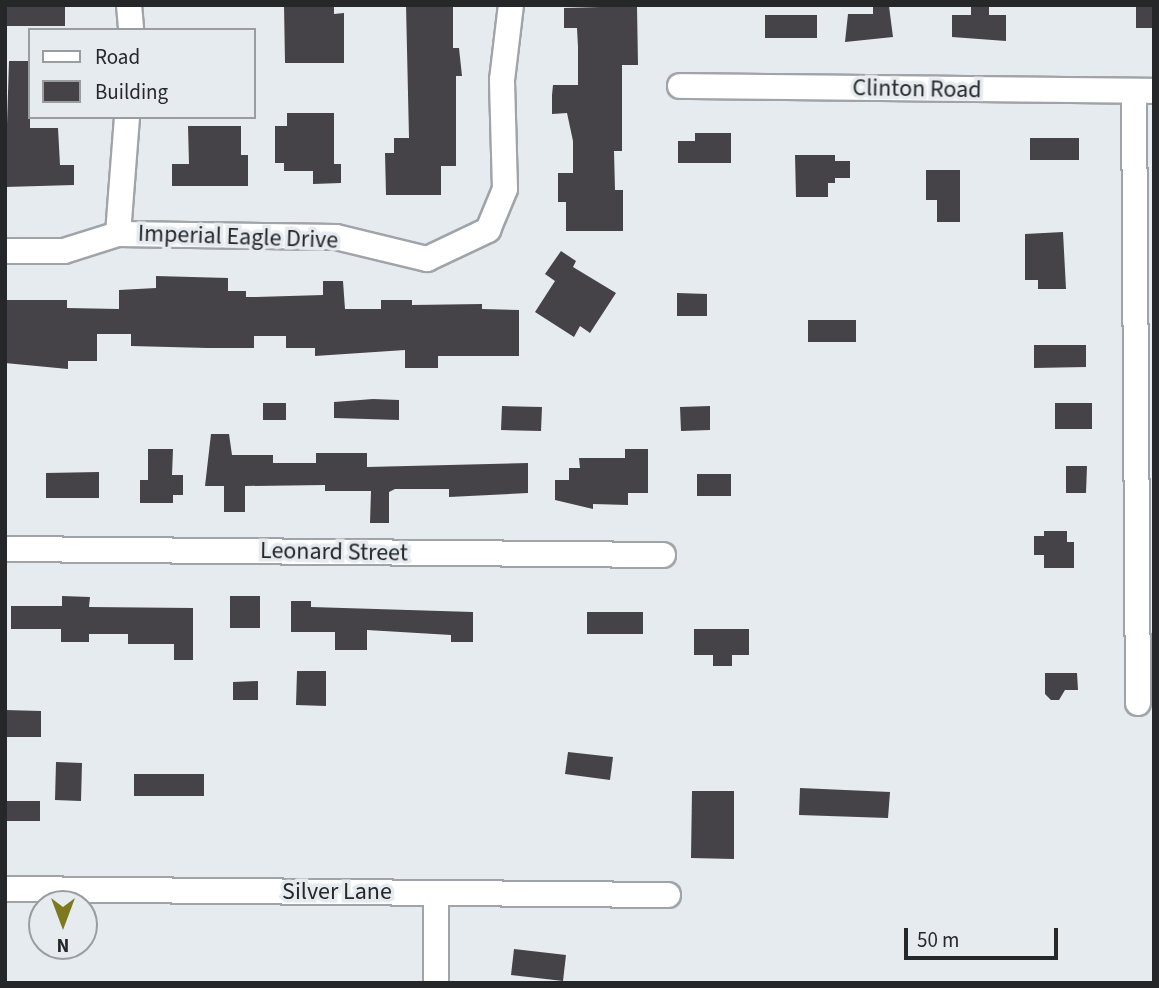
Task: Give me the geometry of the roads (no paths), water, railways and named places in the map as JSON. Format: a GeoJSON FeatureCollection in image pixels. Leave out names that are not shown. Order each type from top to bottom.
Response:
{"type":"FeatureCollection","features":[{"type":"Feature","properties":{"kind":"street"},"geometry":{"type":"LineString","coordinates":[[129,5],[131,28]]}},
{"type":"Feature","properties":{"kind":"street","name":"Imperial Eagle Drive"},"geometry":{"type":"LineString","coordinates":[[5,251],[64,251],[118,234],[336,237],[427,260],[488,230],[505,189],[502,80],[511,5]]}},
{"type":"Feature","properties":{"kind":"street","name":"Clinton Road"},"geometry":{"type":"LineString","coordinates":[[680,86],[1144,91]]}},
{"type":"Feature","properties":{"kind":"street"},"geometry":{"type":"LineString","coordinates":[[1138,703],[1144,91]]}},
{"type":"Feature","properties":{"kind":"street"},"geometry":{"type":"LineString","coordinates":[[118,234],[127,119]]}},
{"type":"Feature","properties":{"kind":"street","name":"Leonard Street"},"geometry":{"type":"LineString","coordinates":[[5,549],[663,555]]}},
{"type":"Feature","properties":{"kind":"street","name":"Silver Lane"},"geometry":{"type":"LineString","coordinates":[[5,889],[668,895]]}},
{"type":"Feature","properties":{"kind":"street"},"geometry":{"type":"LineString","coordinates":[[436,892],[436,983]]}}]}
